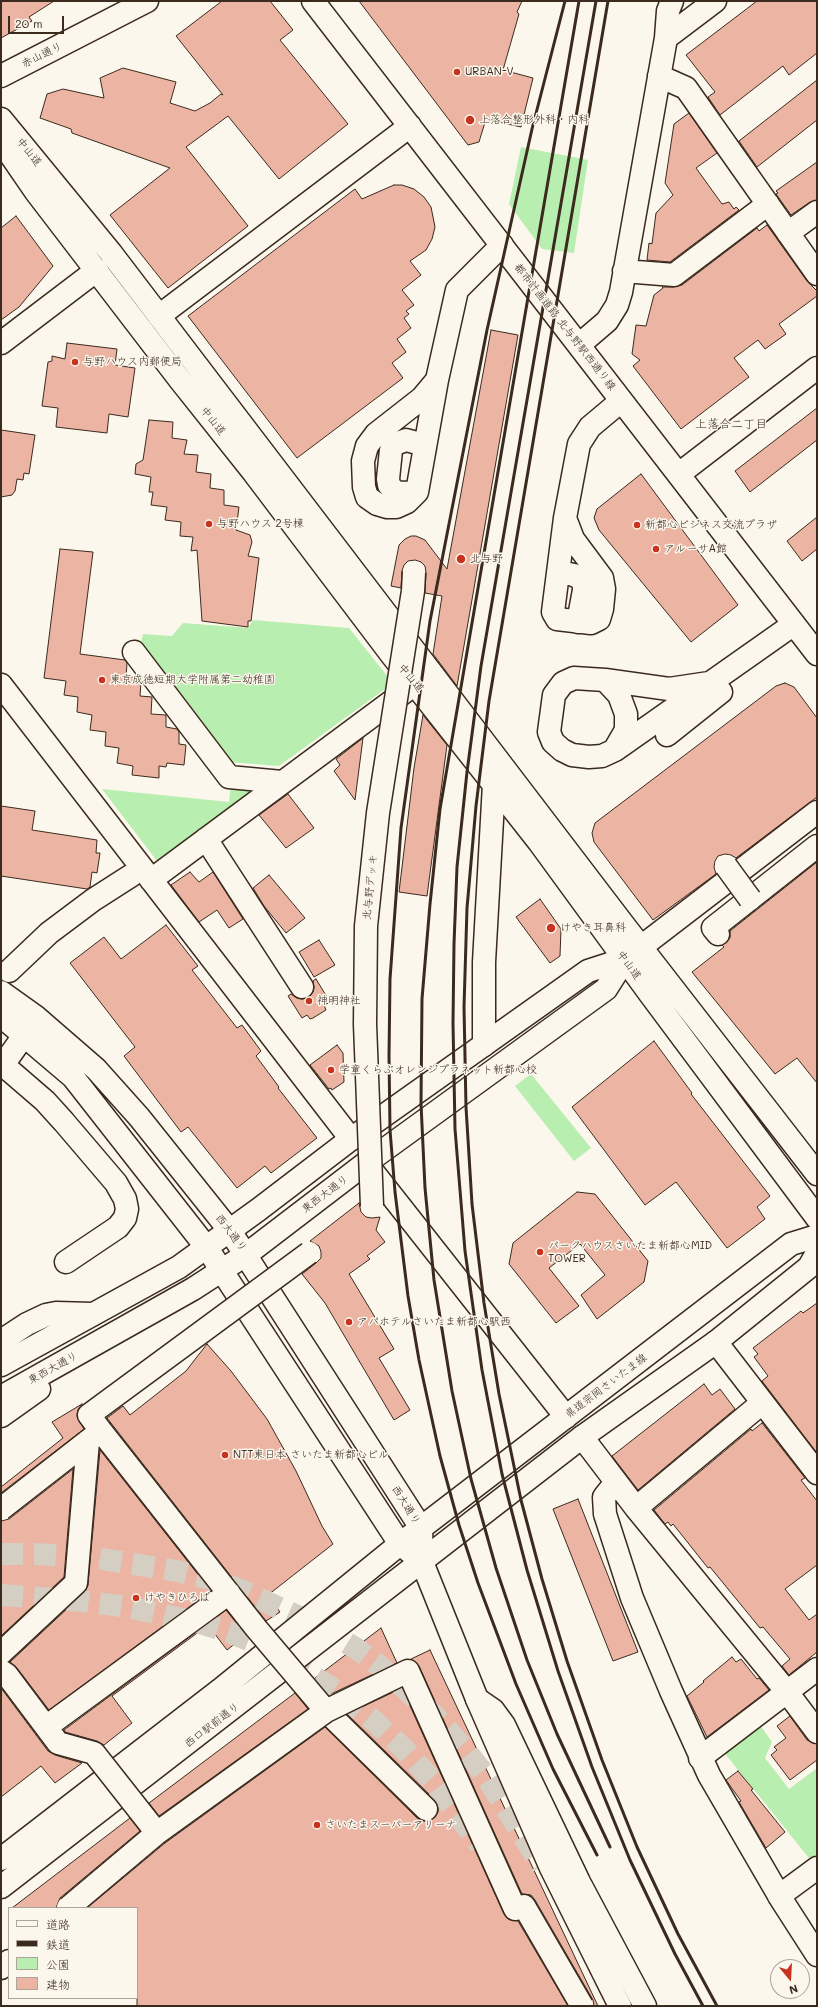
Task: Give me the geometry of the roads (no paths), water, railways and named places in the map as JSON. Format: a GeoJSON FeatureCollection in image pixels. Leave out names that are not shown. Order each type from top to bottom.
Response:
{"type":"FeatureCollection","features":[{"type":"Feature","properties":{"kind":"main road","name":"都市計画道路 北与野駅西通り線"},"geometry":{"type":"LineString","coordinates":[[313,1],[817,654]]}},
{"type":"Feature","properties":{"kind":"main road"},"geometry":{"type":"LineString","coordinates":[[579,345],[613,313],[621,292],[666,38],[668,11],[672,1]]}},
{"type":"Feature","properties":{"kind":"main road"},"geometry":{"type":"LineString","coordinates":[[666,38],[715,1]]}},
{"type":"Feature","properties":{"kind":"main road","name":"赤山通り"},"geometry":{"type":"LineString","coordinates":[[1,76],[134,4]]}},
{"type":"Feature","properties":{"kind":"main road"},"geometry":{"type":"LineString","coordinates":[[659,76],[686,88],[817,274]]}},
{"type":"Feature","properties":{"kind":"main road","name":"中山道"},"geometry":{"type":"LineString","coordinates":[[1,119],[111,253],[159,316],[423,678],[633,953],[817,1218]]}},
{"type":"Feature","properties":{"kind":"main road"},"geometry":{"type":"LineString","coordinates":[[159,316],[410,126]]}},
{"type":"Feature","properties":{"kind":"main road","name":"中山道"},"geometry":{"type":"LineString","coordinates":[[1,141],[36,192],[180,380],[269,491],[391,654],[423,678],[494,784],[539,842],[817,1174]]}},
{"type":"Feature","properties":{"kind":"main road"},"geometry":{"type":"LineString","coordinates":[[624,271],[674,275],[768,204]]}},
{"type":"Feature","properties":{"kind":"main road"},"geometry":{"type":"LineString","coordinates":[[788,234],[817,212]]}},
{"type":"Feature","properties":{"kind":"main road"},"geometry":{"type":"LineString","coordinates":[[437,380],[418,402],[376,434],[367,446],[363,461],[362,478],[367,497],[377,504],[387,507],[396,507],[407,502],[417,492],[437,380],[457,290],[502,245]]}},
{"type":"Feature","properties":{"kind":"main road"},"geometry":{"type":"LineString","coordinates":[[1,343],[97,270]]}},
{"type":"Feature","properties":{"kind":"main road"},"geometry":{"type":"LineString","coordinates":[[679,474],[817,368]]}},
{"type":"Feature","properties":{"kind":"main road"},"geometry":{"type":"LineString","coordinates":[[565,518],[573,539],[602,578],[604,589],[599,619],[591,623],[578,622],[584,585],[581,579],[574,574],[559,572],[565,518],[579,444],[590,427],[621,401]]}},
{"type":"Feature","properties":{"kind":"main road"},"geometry":{"type":"LineString","coordinates":[[417,492],[400,493],[394,491],[389,485],[388,479],[391,450],[395,444],[406,440],[418,442],[425,448]]}},
{"type":"Feature","properties":{"kind":"main road","name":"北与野デッキ"},"geometry":{"type":"LineString","coordinates":[[372,1206],[365,1024],[366,926],[378,813],[413,591],[414,572]]}},
{"type":"Feature","properties":{"kind":"main road"},"geometry":{"type":"LineString","coordinates":[[708,683],[669,690],[605,680],[574,678],[563,683],[554,695],[549,732],[553,742],[562,750],[572,755],[589,757],[602,756],[615,750],[708,683],[770,642],[794,624]]}},
{"type":"Feature","properties":{"kind":"main road"},"geometry":{"type":"LineString","coordinates":[[667,734],[732,683],[770,642]]}},
{"type":"Feature","properties":{"kind":"main road"},"geometry":{"type":"LineString","coordinates":[[134,652],[229,776],[282,782]]}},
{"type":"Feature","properties":{"kind":"main road"},"geometry":{"type":"LineString","coordinates":[[9,971],[49,933],[93,900],[142,877],[206,839],[423,678]]}},
{"type":"Feature","properties":{"kind":"main road"},"geometry":{"type":"LineString","coordinates":[[605,680],[619,695],[626,714],[626,730],[615,750]]}},
{"type":"Feature","properties":{"kind":"main road"},"geometry":{"type":"LineString","coordinates":[[1,685],[142,877],[351,1139]]}},
{"type":"Feature","properties":{"kind":"main road"},"geometry":{"type":"LineString","coordinates":[[484,1045],[484,962],[494,784]]}},
{"type":"Feature","properties":{"kind":"main road"},"geometry":{"type":"LineString","coordinates":[[1,1365],[179,1267],[207,1248],[351,1139],[588,971],[633,953],[817,812]]}},
{"type":"Feature","properties":{"kind":"main road"},"geometry":{"type":"LineString","coordinates":[[206,839],[243,893],[302,987]]}},
{"type":"Feature","properties":{"kind":"main road"},"geometry":{"type":"LineString","coordinates":[[718,934],[713,928],[817,846]]}},
{"type":"Feature","properties":{"kind":"main road"},"geometry":{"type":"LineString","coordinates":[[726,866],[750,899]]}},
{"type":"Feature","properties":{"kind":"main road","name":"東西大通り"},"geometry":{"type":"LineString","coordinates":[[1,1397],[193,1290],[247,1254],[366,1163],[606,989],[633,953]]}},
{"type":"Feature","properties":{"kind":"main road","name":"西大通り"},"geometry":{"type":"LineString","coordinates":[[1,992],[36,1017],[96,1069],[139,1118],[230,1230],[247,1254],[421,1528],[422,1562]]}},
{"type":"Feature","properties":{"kind":"main road"},"geometry":{"type":"LineString","coordinates":[[1,1016],[25,1034],[73,1077],[112,1124],[223,1270],[400,1544],[422,1562],[477,1699],[551,1868],[620,2006]]}},
{"type":"Feature","properties":{"kind":"main road"},"geometry":{"type":"LineString","coordinates":[[25,1034],[2,1064],[91,1139],[126,1200],[128,1209],[125,1218],[118,1227],[66,1262]]}},
{"type":"Feature","properties":{"kind":"main road"},"geometry":{"type":"LineString","coordinates":[[366,1163],[566,1416]]}},
{"type":"Feature","properties":{"kind":"main road","name":"県道宗岡さいたま線"},"geometry":{"type":"LineString","coordinates":[[400,1544],[792,1244],[817,1236]]}},
{"type":"Feature","properties":{"kind":"main road"},"geometry":{"type":"LineString","coordinates":[[1,1653],[76,1583],[95,1436],[89,1415],[309,1253]]}},
{"type":"Feature","properties":{"kind":"main road"},"geometry":{"type":"LineString","coordinates":[[422,1562],[582,1437],[716,1342],[809,1267],[817,1253]]}},
{"type":"Feature","properties":{"kind":"main road"},"geometry":{"type":"LineString","coordinates":[[1,1341],[27,1324],[46,1315],[56,1313],[93,1314]]}},
{"type":"Feature","properties":{"kind":"main road"},"geometry":{"type":"LineString","coordinates":[[716,1342],[817,1473]]}},
{"type":"Feature","properties":{"kind":"main road"},"geometry":{"type":"LineString","coordinates":[[1,1416],[29,1398],[87,1349]]}},
{"type":"Feature","properties":{"kind":"main road"},"geometry":{"type":"LineString","coordinates":[[636,1508],[762,1403]]}},
{"type":"Feature","properties":{"kind":"main road"},"geometry":{"type":"LineString","coordinates":[[1,1509],[95,1436]]}},
{"type":"Feature","properties":{"kind":"main road"},"geometry":{"type":"LineString","coordinates":[[95,1436],[326,1711],[426,1809]]}},
{"type":"Feature","properties":{"kind":"main road"},"geometry":{"type":"LineString","coordinates":[[582,1437],[636,1508],[787,1692],[817,1732]]}},
{"type":"Feature","properties":{"kind":"main road"},"geometry":{"type":"LineString","coordinates":[[616,1482],[604,1497],[605,1514],[632,1598],[700,1758],[779,1896],[817,1955]]}},
{"type":"Feature","properties":{"kind":"main road","name":"西口駅前通り"},"geometry":{"type":"LineString","coordinates":[[1,1858],[220,1690],[400,1544]]}},
{"type":"Feature","properties":{"kind":"main road","name":"西口駅前通り"},"geometry":{"type":"LineString","coordinates":[[1,1888],[422,1562]]}},
{"type":"Feature","properties":{"kind":"main road"},"geometry":{"type":"LineString","coordinates":[[46,1728],[228,1593]]}},
{"type":"Feature","properties":{"kind":"main road"},"geometry":{"type":"LineString","coordinates":[[700,1758],[817,1669]]}},
{"type":"Feature","properties":{"kind":"main road"},"geometry":{"type":"LineString","coordinates":[[1,1671],[7,1675],[58,1743],[94,1754],[157,1833]]}},
{"type":"Feature","properties":{"kind":"main road"},"geometry":{"type":"LineString","coordinates":[[69,1907],[157,1833],[326,1711],[408,1671],[515,1909],[524,1906],[582,2006]]}},
{"type":"Feature","properties":{"kind":"main road"},"geometry":{"type":"LineString","coordinates":[[477,1699],[493,1710],[504,1725],[579,1882],[645,2006]]}},
{"type":"Feature","properties":{"kind":"main road"},"geometry":{"type":"LineString","coordinates":[[779,1896],[817,1868]]}},
{"type":"Feature","properties":{"kind":"tunnel"},"geometry":{"type":"LineString","coordinates":[[1,1554],[36,1554],[96,1558],[177,1571],[211,1579],[243,1591],[323,1628],[357,1649],[382,1668],[434,1715],[486,1776],[542,1866]]}},
{"type":"Feature","properties":{"kind":"tunnel"},"geometry":{"type":"LineString","coordinates":[[1,1595],[82,1601],[128,1607],[200,1623],[229,1632],[258,1644],[307,1672],[336,1691],[374,1721],[404,1749],[431,1779],[480,1845]]}},
{"type":"Feature","properties":{"kind":"railway"},"geometry":{"type":"LineString","coordinates":[[565,1],[532,129],[487,330],[430,621],[401,828],[390,979],[390,1130],[395,1192],[408,1296],[419,1360],[440,1456],[459,1525],[478,1583],[516,1684],[553,1769],[597,1855]]}},
{"type":"Feature","properties":{"kind":"railway"},"geometry":{"type":"LineString","coordinates":[[579,1],[440,809],[422,999],[421,1104],[425,1188],[434,1280],[452,1391],[471,1479],[496,1568],[527,1660],[557,1734],[610,1847]]}},
{"type":"Feature","properties":{"kind":"railway"},"geometry":{"type":"LineString","coordinates":[[596,1],[481,666],[467,772],[457,867],[454,944],[453,1023],[455,1129],[465,1251],[482,1370],[502,1474],[527,1570],[558,1671],[592,1767],[630,1860],[675,1954],[703,2006]]}},
{"type":"Feature","properties":{"kind":"railway"},"geometry":{"type":"LineString","coordinates":[[608,1],[489,701],[476,806],[467,908],[464,1007],[466,1107],[472,1204],[484,1303],[499,1394],[521,1500],[542,1579],[567,1661],[602,1760],[637,1847],[678,1934],[717,2006]]}},
{"type":"Feature","properties":{"kind":"place","name":"URBAN-V"},"geometry":{"type":"Point","coordinates":[457,72]}},
{"type":"Feature","properties":{"kind":"place","name":"上落合整形外科・内科"},"geometry":{"type":"Point","coordinates":[470,120]}},
{"type":"Feature","properties":{"kind":"place","name":"与野ハウス内郵便局"},"geometry":{"type":"Point","coordinates":[75,362]}},
{"type":"Feature","properties":{"kind":"place","name":"与野ハウス 2号棟"},"geometry":{"type":"Point","coordinates":[209,524]}},
{"type":"Feature","properties":{"kind":"place","name":"新都心ビジネス交流プラザ"},"geometry":{"type":"Point","coordinates":[637,525]}},
{"type":"Feature","properties":{"kind":"place","name":"アルーサA館"},"geometry":{"type":"Point","coordinates":[656,549]}},
{"type":"Feature","properties":{"kind":"place","name":"北与野"},"geometry":{"type":"Point","coordinates":[461,559]}},
{"type":"Feature","properties":{"kind":"place","name":"東京成徳短期大学附属第二幼稚園"},"geometry":{"type":"Point","coordinates":[102,680]}},
{"type":"Feature","properties":{"kind":"place","name":"けやき耳鼻科"},"geometry":{"type":"Point","coordinates":[551,928]}},
{"type":"Feature","properties":{"kind":"place","name":"神明神社"},"geometry":{"type":"Point","coordinates":[309,1001]}},
{"type":"Feature","properties":{"kind":"place","name":"学童くらぶオレンジプラネット新都心校"},"geometry":{"type":"Point","coordinates":[331,1070]}},
{"type":"Feature","properties":{"kind":"place","name":"パークハウスさいたま新都心MID TOWER"},"geometry":{"type":"Point","coordinates":[540,1252]}},
{"type":"Feature","properties":{"kind":"place","name":"アパホテルさいたま新都心駅西"},"geometry":{"type":"Point","coordinates":[349,1322]}},
{"type":"Feature","properties":{"kind":"place","name":"NTT東日本 さいたま新都心ビル"},"geometry":{"type":"Point","coordinates":[225,1455]}},
{"type":"Feature","properties":{"kind":"place","name":"けやきひろば"},"geometry":{"type":"Point","coordinates":[136,1598]}},
{"type":"Feature","properties":{"kind":"place","name":"さいたまスーパーアリーナ"},"geometry":{"type":"Point","coordinates":[317,1825]}},
{"type":"Feature","properties":{"kind":"district","name":"上落合二丁目"},"geometry":{"type":"Point","coordinates":[731,424]}}]}
